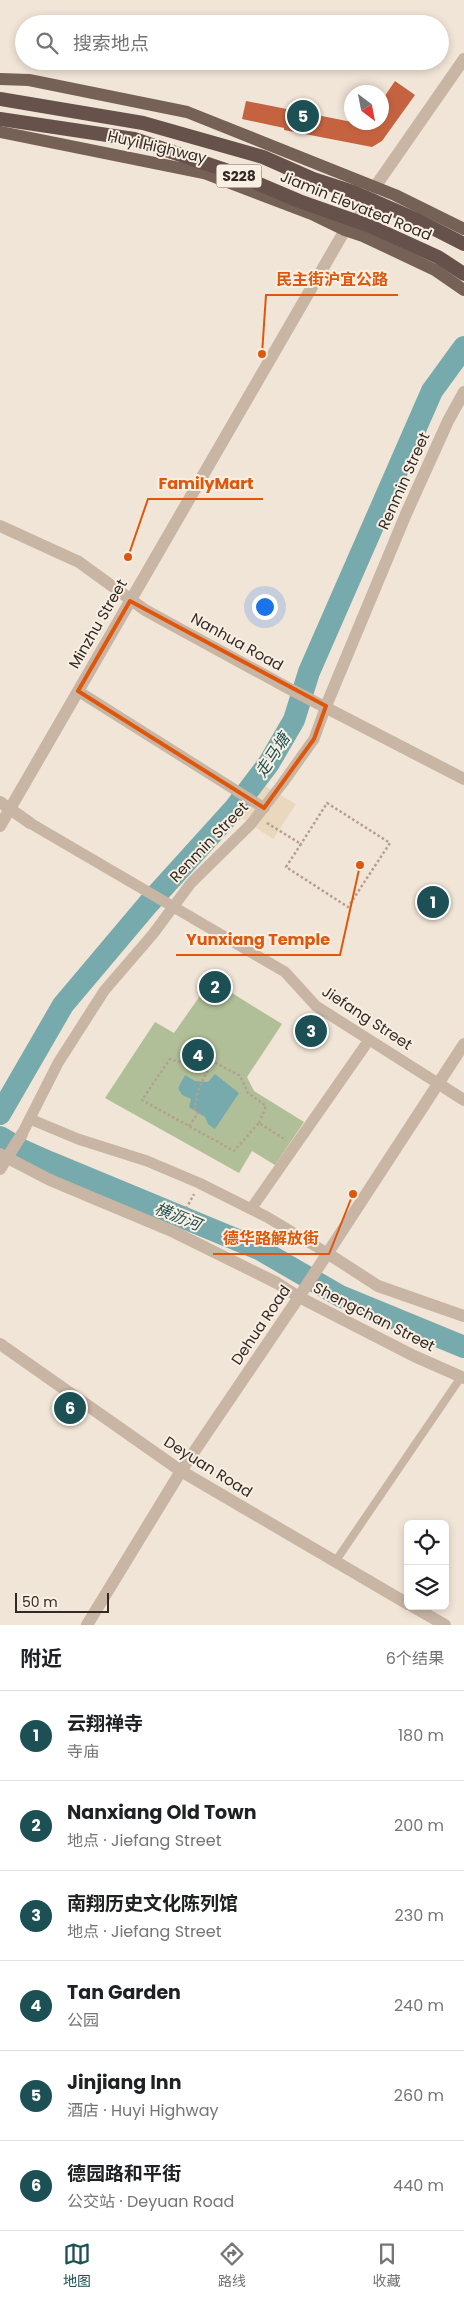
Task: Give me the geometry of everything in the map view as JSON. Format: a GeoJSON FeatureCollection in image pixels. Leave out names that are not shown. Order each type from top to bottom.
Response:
{"type":"FeatureCollection","features":[{"type":"Feature","properties":{"kind":"highway","name":"Jiamin Elevated Road"},"geometry":{"type":"LineString","coordinates":[[0,99],[143,123],[263,157],[313,179],[362,196],[424,223],[464,244]]}},
{"type":"Feature","properties":{"kind":"highway","name":"Jiamin Elevated Road"},"geometry":{"type":"LineString","coordinates":[[0,119],[134,139],[231,172],[299,201],[370,226],[438,257],[464,274]]}},
{"type":"Feature","properties":{"kind":"main road"},"geometry":{"type":"LineString","coordinates":[[0,79],[29,80],[187,112],[374,186],[464,229]]}},
{"type":"Feature","properties":{"kind":"main road","name":"Huyi Highway"},"geometry":{"type":"LineString","coordinates":[[0,132],[204,173],[363,236],[435,270],[464,290]]}},
{"type":"Feature","properties":{"kind":"street","name":"Minzhu Street"},"geometry":{"type":"LineString","coordinates":[[0,826],[5,806],[78,691],[345,230],[464,59]]}},
{"type":"Feature","properties":{"kind":"street","name":"Renmin Street"},"geometry":{"type":"LineString","coordinates":[[5,1158],[22,1134],[58,1063],[86,1018],[115,978],[153,934],[203,870],[260,812],[314,739],[335,680],[366,614],[406,514],[448,421],[464,392]]}},
{"type":"Feature","properties":{"kind":"street","name":"Nanhua Road"},"geometry":{"type":"LineString","coordinates":[[0,526],[79,562],[130,601],[288,688],[464,779]]}},
{"type":"Feature","properties":{"kind":"street"},"geometry":{"type":"LineString","coordinates":[[78,691],[254,801],[260,812]]}},
{"type":"Feature","properties":{"kind":"street","name":"Jiefang Street"},"geometry":{"type":"LineString","coordinates":[[5,806],[30,823],[285,972],[316,1006],[464,1100]]}},
{"type":"Feature","properties":{"kind":"street"},"geometry":{"type":"LineString","coordinates":[[251,1209],[369,1040]]}},
{"type":"Feature","properties":{"kind":"street","name":"Dehua Road"},"geometry":{"type":"LineString","coordinates":[[87,1625],[181,1471],[299,1297],[464,1044]]}},
{"type":"Feature","properties":{"kind":"street"},"geometry":{"type":"LineString","coordinates":[[30,1119],[95,1146],[166,1168],[251,1209],[327,1253],[382,1289],[464,1316]]}},
{"type":"Feature","properties":{"kind":"street","name":"Shengchan Street"},"geometry":{"type":"LineString","coordinates":[[5,1158],[50,1180],[174,1232],[276,1283],[299,1297],[414,1356],[463,1377]]}},
{"type":"Feature","properties":{"kind":"street","name":"Deyuan Road"},"geometry":{"type":"LineString","coordinates":[[0,1344],[181,1471],[404,1602]]}},
{"type":"Feature","properties":{"kind":"street"},"geometry":{"type":"LineString","coordinates":[[419,1610],[445,1625]]}},
{"type":"Feature","properties":{"kind":"lane"},"geometry":{"type":"LineString","coordinates":[[335,1562],[463,1377]]}},
{"type":"Feature","properties":{"kind":"path"},"geometry":{"type":"LineString","coordinates":[[328,803],[390,843],[348,907],[286,867],[301,844],[328,803]]}},
{"type":"Feature","properties":{"kind":"path"},"geometry":{"type":"LineString","coordinates":[[260,812],[301,844]]}},
{"type":"Feature","properties":{"kind":"path"},"geometry":{"type":"LineString","coordinates":[[193,1056],[205,1056],[213,1061],[240,1076],[248,1093],[266,1106],[260,1123],[234,1152],[142,1100],[170,1059],[179,1062],[193,1056]]}},
{"type":"Feature","properties":{"kind":"path"},"geometry":{"type":"LineString","coordinates":[[189,1126],[198,1113],[194,1107],[198,1100],[197,1092],[213,1061]]}},
{"type":"Feature","properties":{"kind":"path"},"geometry":{"type":"LineString","coordinates":[[260,1123],[296,1146]]}},
{"type":"Feature","properties":{"kind":"path"},"geometry":{"type":"LineString","coordinates":[[174,1232],[191,1200]]}},
{"type":"Feature","properties":{"kind":"highlighted area"},"geometry":{"type":"Polygon","coordinates":[[[130,601],[326,706],[314,739],[264,808],[78,691],[130,601]]]}},
{"type":"Feature","properties":{"kind":"green space"},"geometry":{"type":"Polygon","coordinates":[[[211,980],[282,1024],[247,1077],[254,1091],[304,1122],[275,1165],[252,1151],[239,1173],[105,1098],[155,1022],[174,1033],[211,980]]]}},
{"type":"Feature","properties":{"kind":"shaded area"},"geometry":{"type":"Polygon","coordinates":[[[265,786],[296,804],[273,839],[242,818],[265,786]]]}},
{"type":"Feature","properties":{"kind":"water"},"geometry":{"type":"Polygon","coordinates":[[[215,1074],[239,1093],[215,1129],[208,1124],[205,1117],[189,1107],[191,1099],[182,1095],[178,1088],[185,1075],[195,1081],[208,1082],[215,1074]]]}},
{"type":"Feature","properties":{"kind":"building"},"geometry":{"type":"Polygon","coordinates":[[[395,81],[415,95],[382,141],[372,147],[284,130],[284,128],[242,119],[246,101],[344,120],[344,130],[389,130],[389,90],[395,81]]]}},
{"type":"Feature","properties":{"kind":"waterway","name":"走马塘"},"geometry":{"type":"LineString","coordinates":[[0,1114],[63,1005],[149,903],[235,808],[269,763],[294,720],[309,672],[432,391],[464,347]]}},
{"type":"Feature","properties":{"kind":"waterway","name":"横沥河"},"geometry":{"type":"LineString","coordinates":[[0,1137],[22,1150],[49,1162],[259,1249],[340,1296],[464,1347]]}},
{"type":"Feature","properties":{"kind":"place","name":"Jinjiang Inn"},"geometry":{"type":"Point","coordinates":[303,116]}},
{"type":"Feature","properties":{"kind":"place","name":"民主街沪宜公路"},"geometry":{"type":"Point","coordinates":[262,354]}},
{"type":"Feature","properties":{"kind":"place","name":"FamilyMart"},"geometry":{"type":"Point","coordinates":[128,557]}},
{"type":"Feature","properties":{"kind":"place","name":"Yunxiang Temple"},"geometry":{"type":"Point","coordinates":[360,865]}},
{"type":"Feature","properties":{"kind":"place","name":"云翔禅寺"},"geometry":{"type":"Point","coordinates":[433,902]}},
{"type":"Feature","properties":{"kind":"place","name":"Nanxiang Old Town"},"geometry":{"type":"Point","coordinates":[215,987]}},
{"type":"Feature","properties":{"kind":"place","name":"南翔历史文化陈列馆"},"geometry":{"type":"Point","coordinates":[311,1031]}},
{"type":"Feature","properties":{"kind":"place","name":"Tan Garden"},"geometry":{"type":"Point","coordinates":[198,1055]}},
{"type":"Feature","properties":{"kind":"place","name":"德华路解放街"},"geometry":{"type":"Point","coordinates":[353,1194]}},
{"type":"Feature","properties":{"kind":"place","name":"德园路和平街"},"geometry":{"type":"Point","coordinates":[70,1408]}}]}
